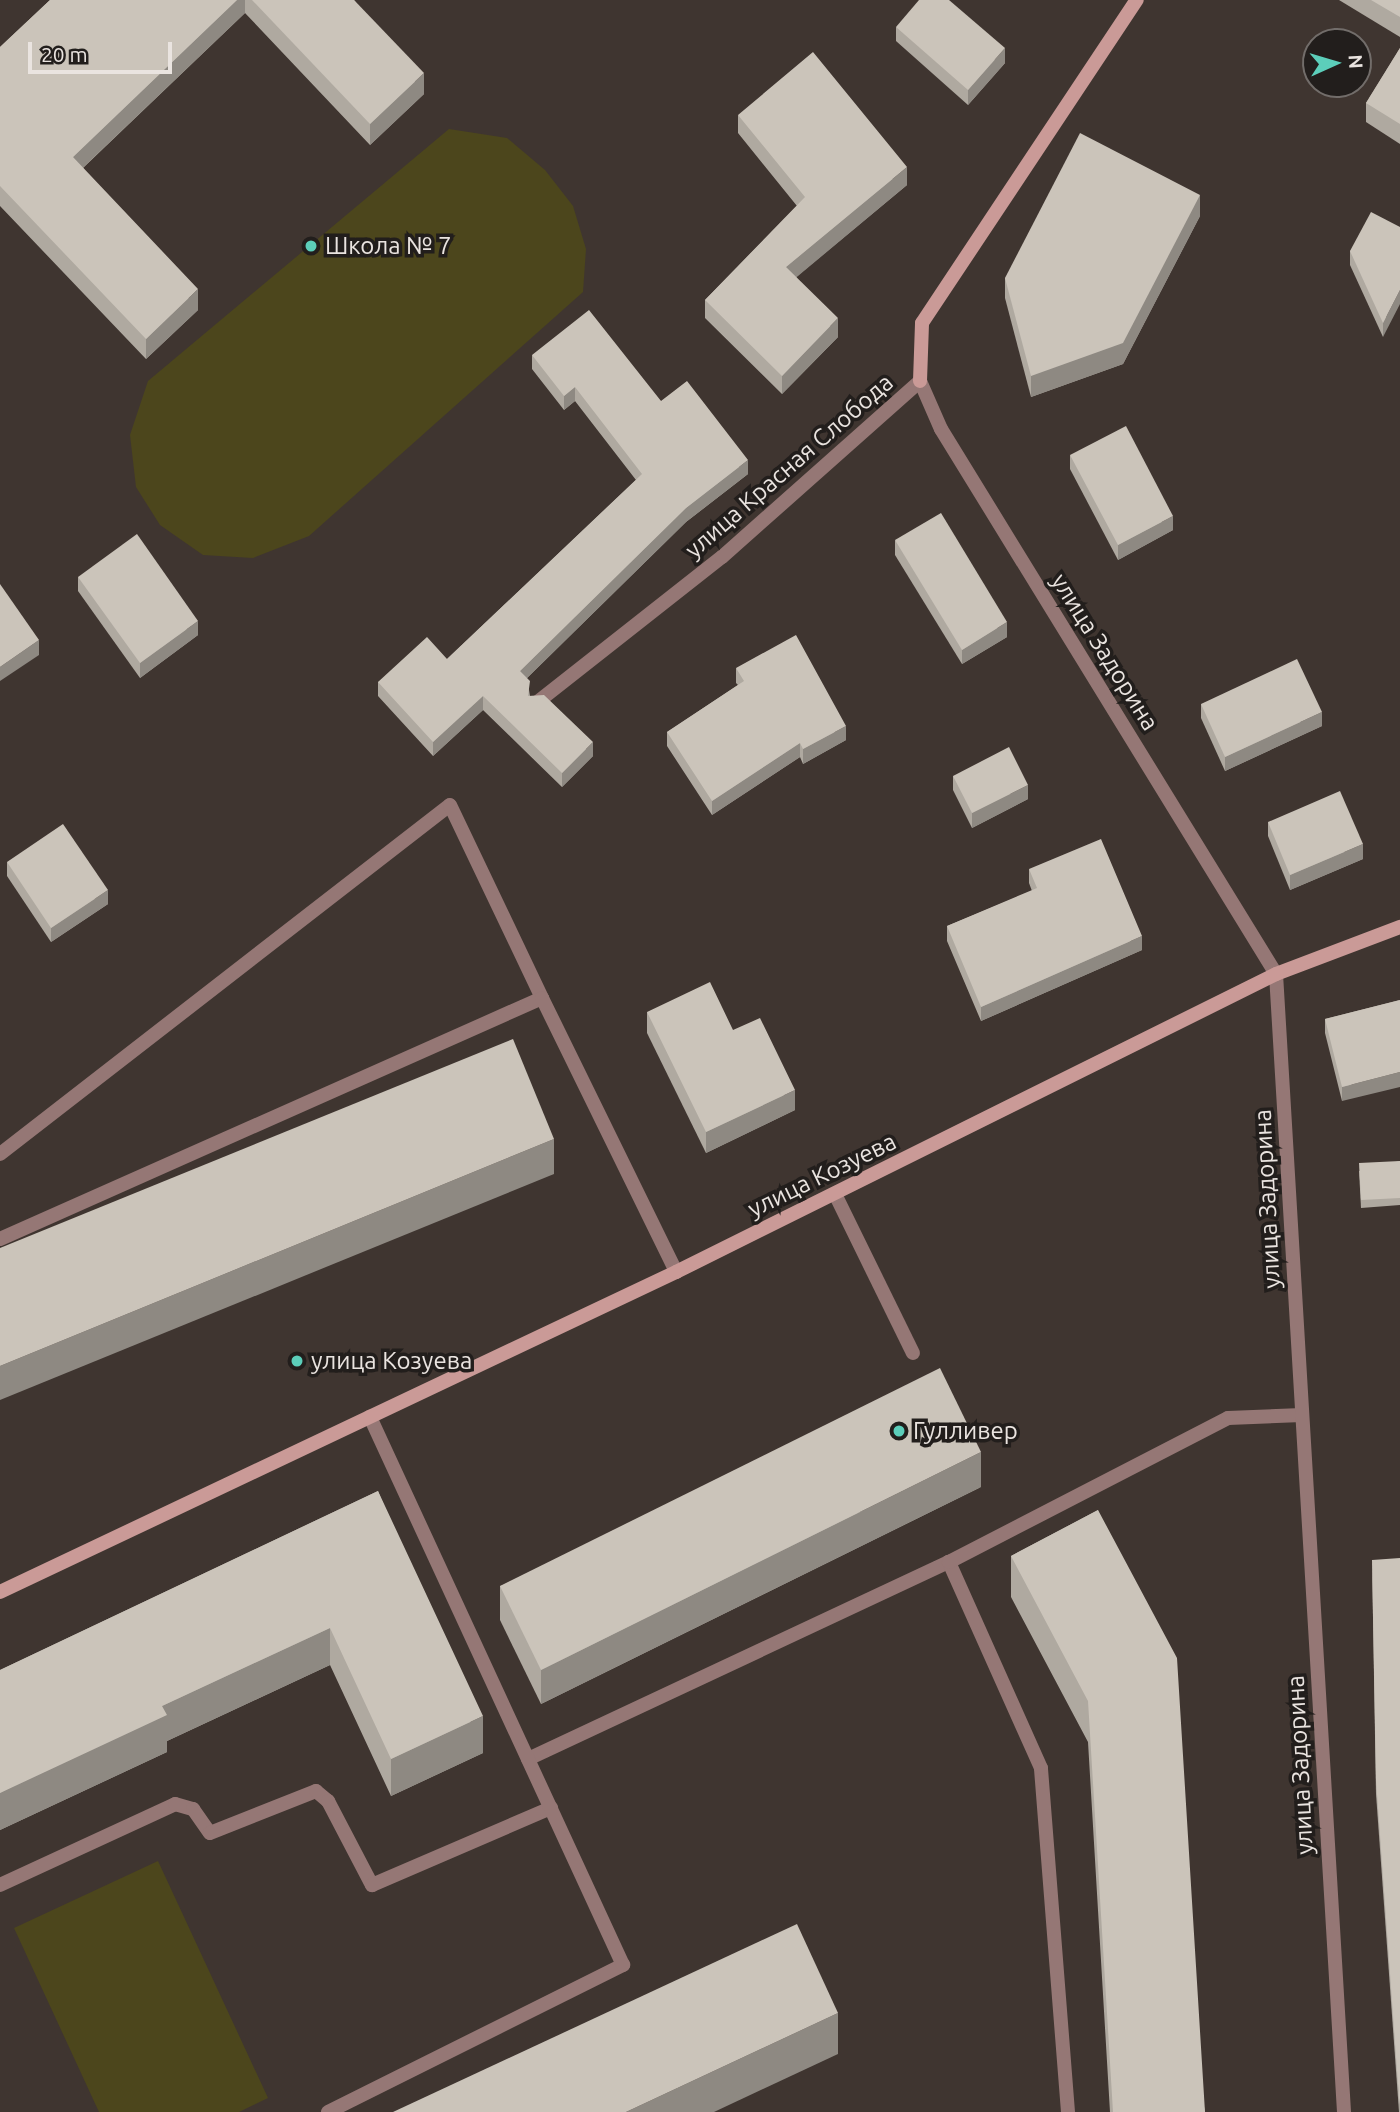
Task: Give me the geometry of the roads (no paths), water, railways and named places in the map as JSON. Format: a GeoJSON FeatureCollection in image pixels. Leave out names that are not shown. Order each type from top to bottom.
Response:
{"type":"FeatureCollection","features":[{"type":"Feature","properties":{"kind":"street","name":"улица Красная Слобода"},"geometry":{"type":"LineString","coordinates":[[535,704],[722,557],[920,381],[922,323],[1137,0]]}},
{"type":"Feature","properties":{"kind":"street","name":"улица Задорина"},"geometry":{"type":"LineString","coordinates":[[920,381],[941,429],[1276,974],[1343,2112]]}},
{"type":"Feature","properties":{"kind":"street"},"geometry":{"type":"LineString","coordinates":[[0,1154],[450,804],[676,1272]]}},
{"type":"Feature","properties":{"kind":"street","name":"улица Козуева"},"geometry":{"type":"LineString","coordinates":[[0,1592],[676,1272],[1276,974],[1400,927]]}},
{"type":"Feature","properties":{"kind":"street"},"geometry":{"type":"LineString","coordinates":[[0,1239],[542,998]]}},
{"type":"Feature","properties":{"kind":"street"},"geometry":{"type":"LineString","coordinates":[[835,1194],[913,1353]]}},
{"type":"Feature","properties":{"kind":"street"},"geometry":{"type":"LineString","coordinates":[[528,1759],[949,1562],[1228,1418],[1302,1415]]}},
{"type":"Feature","properties":{"kind":"street"},"geometry":{"type":"LineString","coordinates":[[328,2112],[623,1965],[370,1417]]}},
{"type":"Feature","properties":{"kind":"street"},"geometry":{"type":"LineString","coordinates":[[949,1562],[1041,1768],[1068,2112]]}},
{"type":"Feature","properties":{"kind":"street"},"geometry":{"type":"LineString","coordinates":[[0,1885],[175,1804],[192,1809],[209,1833],[316,1791],[328,1801],[372,1885],[551,1808]]}},
{"type":"Feature","properties":{"kind":"place","name":"Школа № 7"},"geometry":{"type":"Point","coordinates":[311,246]}},
{"type":"Feature","properties":{"kind":"place","name":"улица Козуева"},"geometry":{"type":"Point","coordinates":[297,1361]}},
{"type":"Feature","properties":{"kind":"place","name":"Гулливер"},"geometry":{"type":"Point","coordinates":[899,1431]}}]}
